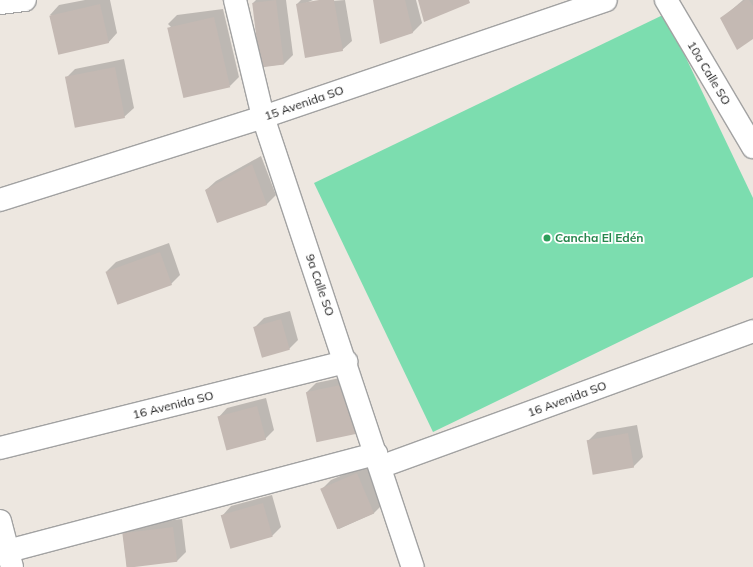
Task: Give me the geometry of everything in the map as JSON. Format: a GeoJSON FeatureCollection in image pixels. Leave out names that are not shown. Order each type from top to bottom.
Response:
{"type":"FeatureCollection","features":[{"type":"Feature","properties":{"kind":"street"},"geometry":{"type":"LineString","coordinates":[[0,3],[25,0]]}},
{"type":"Feature","properties":{"kind":"street","name":"9a Calle SO"},"geometry":{"type":"LineString","coordinates":[[235,0],[263,117],[346,362],[413,567]]}},
{"type":"Feature","properties":{"kind":"street","name":"15 Avenida SO"},"geometry":{"type":"LineString","coordinates":[[0,200],[263,117],[606,0]]}},
{"type":"Feature","properties":{"kind":"street","name":"10a Calle SO"},"geometry":{"type":"LineString","coordinates":[[666,0],[753,147]]}},
{"type":"Feature","properties":{"kind":"street","name":"16 Avenida SO"},"geometry":{"type":"LineString","coordinates":[[10,559],[378,460],[753,331]]}},
{"type":"Feature","properties":{"kind":"street","name":"16 Avenida SO"},"geometry":{"type":"LineString","coordinates":[[0,448],[346,362]]}},
{"type":"Feature","properties":{"kind":"street"},"geometry":{"type":"LineString","coordinates":[[0,521],[10,559]]}},
{"type":"Feature","properties":{"kind":"green space","name":"Cancha El Edén"},"geometry":{"type":"Polygon","coordinates":[[[665,14],[753,198],[753,277],[433,432],[314,183],[665,14]]]}},
{"type":"Feature","properties":{"kind":"building"},"geometry":{"type":"Polygon","coordinates":[[[276,0],[284,65],[260,67],[252,3],[276,0]]]}},
{"type":"Feature","properties":{"kind":"building"},"geometry":{"type":"Polygon","coordinates":[[[319,0],[334,0],[343,51],[305,58],[296,4],[319,0]]]}},
{"type":"Feature","properties":{"kind":"building"},"geometry":{"type":"Polygon","coordinates":[[[373,0],[405,0],[413,33],[380,44],[373,0]]]}},
{"type":"Feature","properties":{"kind":"building"},"geometry":{"type":"Polygon","coordinates":[[[418,0],[469,0],[470,3],[424,22],[418,0]]]}},
{"type":"Feature","properties":{"kind":"building"},"geometry":{"type":"Polygon","coordinates":[[[745,0],[749,0],[753,6],[753,39],[737,50],[720,18],[745,0]]]}},
{"type":"Feature","properties":{"kind":"building"},"geometry":{"type":"Polygon","coordinates":[[[100,4],[109,43],[58,55],[49,16],[100,4]]]}},
{"type":"Feature","properties":{"kind":"building"},"geometry":{"type":"Polygon","coordinates":[[[214,17],[230,87],[183,98],[167,28],[214,17]]]}},
{"type":"Feature","properties":{"kind":"building"},"geometry":{"type":"Polygon","coordinates":[[[115,67],[125,118],[75,128],[65,77],[115,67]]]}},
{"type":"Feature","properties":{"kind":"building"},"geometry":{"type":"Polygon","coordinates":[[[252,164],[267,205],[217,223],[205,190],[252,164]]]}},
{"type":"Feature","properties":{"kind":"building"},"geometry":{"type":"Polygon","coordinates":[[[160,252],[172,285],[117,305],[105,272],[160,252]]]}},
{"type":"Feature","properties":{"kind":"building"},"geometry":{"type":"Polygon","coordinates":[[[281,319],[290,350],[262,358],[253,327],[281,319]]]}},
{"type":"Feature","properties":{"kind":"building"},"geometry":{"type":"Polygon","coordinates":[[[345,384],[356,434],[316,442],[306,392],[345,384]]]}},
{"type":"Feature","properties":{"kind":"building"},"geometry":{"type":"Polygon","coordinates":[[[257,406],[266,440],[226,450],[217,417],[257,406]]]}},
{"type":"Feature","properties":{"kind":"building"},"geometry":{"type":"Polygon","coordinates":[[[628,433],[634,467],[593,475],[587,440],[628,433]]]}},
{"type":"Feature","properties":{"kind":"building"},"geometry":{"type":"Polygon","coordinates":[[[357,473],[374,514],[337,529],[320,489],[357,473]]]}},
{"type":"Feature","properties":{"kind":"building"},"geometry":{"type":"Polygon","coordinates":[[[263,503],[273,537],[230,549],[221,515],[263,503]]]}},
{"type":"Feature","properties":{"kind":"building"},"geometry":{"type":"Polygon","coordinates":[[[173,527],[177,562],[127,567],[122,533],[173,527]]]}},
{"type":"Feature","properties":{"kind":"place","name":"Cancha El Edén"},"geometry":{"type":"Point","coordinates":[547,238]}}]}
